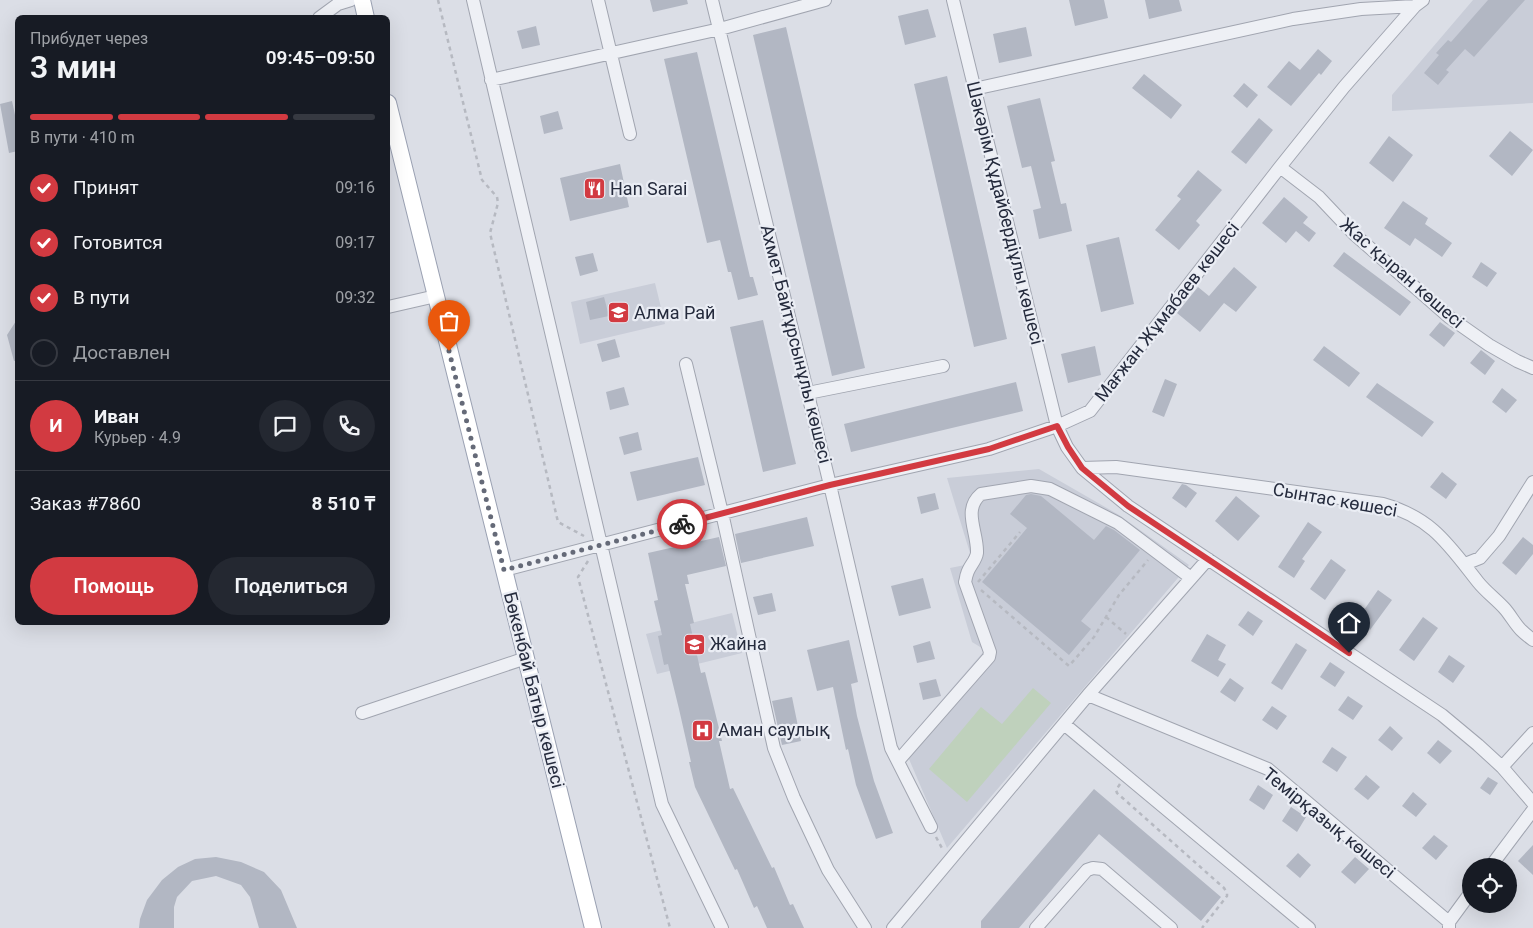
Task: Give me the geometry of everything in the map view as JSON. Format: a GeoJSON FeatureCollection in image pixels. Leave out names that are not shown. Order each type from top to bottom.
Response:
{"type":"FeatureCollection","features":[{"type":"Feature","properties":{"kind":"main road"},"geometry":{"type":"LineString","coordinates":[[362,0],[365,15]]}},
{"type":"Feature","properties":{"kind":"main road","name":"Бөкенбай Батыр көшесі"},"geometry":{"type":"LineString","coordinates":[[390,111],[593,928]]}},
{"type":"Feature","properties":{"kind":"street"},"geometry":{"type":"LineString","coordinates":[[323,15],[338,4],[352,0]]}},
{"type":"Feature","properties":{"kind":"street"},"geometry":{"type":"LineString","coordinates":[[473,0],[595,547],[662,804],[722,928]]}},
{"type":"Feature","properties":{"kind":"street"},"geometry":{"type":"LineString","coordinates":[[598,0],[630,134]]}},
{"type":"Feature","properties":{"kind":"street","name":"Ахмет Байтұрсынұлы көшесі"},"geometry":{"type":"LineString","coordinates":[[712,0],[808,393],[891,748],[931,827]]}},
{"type":"Feature","properties":{"kind":"street"},"geometry":{"type":"LineString","coordinates":[[491,80],[720,29],[825,0]]}},
{"type":"Feature","properties":{"kind":"street","name":"Шәкәрім Құдайбердіұлы көшесі"},"geometry":{"type":"LineString","coordinates":[[953,0],[1057,426],[1082,468],[1128,506],[1442,715],[1502,767],[1533,803]]}},
{"type":"Feature","properties":{"kind":"street"},"geometry":{"type":"LineString","coordinates":[[974,90],[1293,19],[1419,3]]}},
{"type":"Feature","properties":{"kind":"street","name":"Мағжан Жұмабаев көшесі"},"geometry":{"type":"LineString","coordinates":[[504,570],[830,485],[989,449],[1057,426],[1090,411],[1344,87],[1419,3]]}},
{"type":"Feature","properties":{"kind":"street","name":"Жас қыран көшесі"},"geometry":{"type":"LineString","coordinates":[[1280,167],[1319,196],[1354,234],[1449,317],[1489,345],[1517,362],[1533,368]]}},
{"type":"Feature","properties":{"kind":"street"},"geometry":{"type":"LineString","coordinates":[[390,307],[436,296]]}},
{"type":"Feature","properties":{"kind":"street"},"geometry":{"type":"LineString","coordinates":[[686,364],[722,513],[774,748],[794,798],[828,870],[865,928]]}},
{"type":"Feature","properties":{"kind":"street"},"geometry":{"type":"LineString","coordinates":[[808,393],[943,366]]}},
{"type":"Feature","properties":{"kind":"street","name":"Сынтас көшесі"},"geometry":{"type":"LineString","coordinates":[[1082,468],[1116,467],[1383,504],[1411,514],[1444,539],[1480,584],[1506,610],[1521,630],[1533,640]]}},
{"type":"Feature","properties":{"kind":"street"},"geometry":{"type":"LineString","coordinates":[[1465,564],[1480,558],[1499,536],[1533,482]]}},
{"type":"Feature","properties":{"kind":"street"},"geometry":{"type":"LineString","coordinates":[[898,761],[989,657],[990,652],[966,582],[967,573],[977,554],[971,510],[975,499],[981,494],[1031,486],[1050,489],[1118,523],[1191,578]]}},
{"type":"Feature","properties":{"kind":"street"},"geometry":{"type":"LineString","coordinates":[[892,928],[1088,695],[1208,559]]}},
{"type":"Feature","properties":{"kind":"street"},"geometry":{"type":"LineString","coordinates":[[362,713],[526,658]]}},
{"type":"Feature","properties":{"kind":"street","name":"Темірқазық көшесі"},"geometry":{"type":"LineString","coordinates":[[1088,695],[1268,770],[1449,925]]}},
{"type":"Feature","properties":{"kind":"street"},"geometry":{"type":"LineString","coordinates":[[1064,724],[1309,928]]}},
{"type":"Feature","properties":{"kind":"street"},"geometry":{"type":"LineString","coordinates":[[1502,767],[1533,733]]}},
{"type":"Feature","properties":{"kind":"street"},"geometry":{"type":"LineString","coordinates":[[1497,858],[1533,810]]}},
{"type":"Feature","properties":{"kind":"street"},"geometry":{"type":"LineString","coordinates":[[1036,928],[1087,870],[1093,868],[1102,869],[1171,928]]}},
{"type":"Feature","properties":{"kind":"street"},"geometry":{"type":"LineString","coordinates":[[1449,925],[1462,906]]}},
{"type":"Feature","properties":{"kind":"path"},"geometry":{"type":"LineString","coordinates":[[438,0],[482,180],[497,197],[498,203],[490,233],[558,522],[587,537],[595,547],[578,578],[670,928]]}},
{"type":"Feature","properties":{"kind":"path"},"geometry":{"type":"LineString","coordinates":[[1020,532],[975,585],[1069,666],[1094,637],[1119,595],[1156,551]]}},
{"type":"Feature","properties":{"kind":"path"},"geometry":{"type":"LineString","coordinates":[[1106,616],[1135,642]]}},
{"type":"Feature","properties":{"kind":"path"},"geometry":{"type":"LineString","coordinates":[[1125,775],[1116,790],[1117,793],[1224,888],[1227,893],[1227,896],[1202,928]]}},
{"type":"Feature","properties":{"kind":"path"},"geometry":{"type":"LineString","coordinates":[[931,827],[948,860]]}},
{"type":"Feature","properties":{"kind":"shaded area"},"geometry":{"type":"Polygon","coordinates":[[[1473,0],[1533,0],[1533,103],[1392,111],[1392,95],[1473,0]]]}},
{"type":"Feature","properties":{"kind":"shaded area","name":"Алма Рай"},"geometry":{"type":"Polygon","coordinates":[[[655,283],[665,324],[580,344],[571,302],[655,283]]]}},
{"type":"Feature","properties":{"kind":"shaded area"},"geometry":{"type":"Polygon","coordinates":[[[1039,469],[1119,515],[1189,565],[947,848],[903,745],[985,650],[972,642],[950,568],[965,565],[970,553],[947,478],[1039,469]]]}},
{"type":"Feature","properties":{"kind":"shaded area","name":"Жайна"},"geometry":{"type":"Polygon","coordinates":[[[732,613],[742,653],[657,674],[646,634],[732,613]]]}},
{"type":"Feature","properties":{"kind":"green space"},"geometry":{"type":"Polygon","coordinates":[[[1033,688],[1051,703],[967,802],[929,769],[981,707],[1002,724],[1033,688]]]}},
{"type":"Feature","properties":{"kind":"building"},"geometry":{"type":"Polygon","coordinates":[[[650,0],[687,0],[688,4],[653,12],[650,0]]]}},
{"type":"Feature","properties":{"kind":"building"},"geometry":{"type":"Polygon","coordinates":[[[1069,0],[1104,0],[1108,18],[1075,26],[1069,0]]]}},
{"type":"Feature","properties":{"kind":"building"},"geometry":{"type":"Polygon","coordinates":[[[1145,0],[1179,0],[1182,11],[1149,19],[1145,0]]]}},
{"type":"Feature","properties":{"kind":"building"},"geometry":{"type":"Polygon","coordinates":[[[1488,0],[1525,0],[1474,57],[1465,49],[1446,70],[1449,72],[1438,85],[1424,73],[1439,55],[1436,53],[1448,40],[1451,42],[1488,0]]]}},
{"type":"Feature","properties":{"kind":"building"},"geometry":{"type":"Polygon","coordinates":[[[928,9],[936,37],[905,45],[898,16],[928,9]]]}},
{"type":"Feature","properties":{"kind":"building"},"geometry":{"type":"Polygon","coordinates":[[[536,26],[540,45],[522,49],[517,31],[536,26]]]}},
{"type":"Feature","properties":{"kind":"building"},"geometry":{"type":"Polygon","coordinates":[[[786,27],[865,368],[832,376],[753,35],[786,27]]]}},
{"type":"Feature","properties":{"kind":"building"},"geometry":{"type":"Polygon","coordinates":[[[1026,27],[1032,56],[999,63],[993,34],[1026,27]]]}},
{"type":"Feature","properties":{"kind":"building"},"geometry":{"type":"Polygon","coordinates":[[[1318,49],[1332,61],[1321,75],[1319,73],[1291,106],[1267,87],[1289,61],[1300,70],[1318,49]]]}},
{"type":"Feature","properties":{"kind":"building"},"geometry":{"type":"Polygon","coordinates":[[[697,52],[750,277],[753,277],[758,295],[738,300],[731,272],[728,272],[720,240],[707,243],[664,59],[697,52]]]}},
{"type":"Feature","properties":{"kind":"building"},"geometry":{"type":"Polygon","coordinates":[[[1144,74],[1182,105],[1171,119],[1132,88],[1144,74]]]}},
{"type":"Feature","properties":{"kind":"building"},"geometry":{"type":"Polygon","coordinates":[[[947,76],[1007,339],[974,347],[914,84],[947,76]]]}},
{"type":"Feature","properties":{"kind":"building"},"geometry":{"type":"Polygon","coordinates":[[[1244,83],[1258,95],[1247,108],[1233,96],[1244,83]]]}},
{"type":"Feature","properties":{"kind":"building"},"geometry":{"type":"Polygon","coordinates":[[[1040,98],[1055,161],[1051,162],[1061,204],[1066,203],[1072,231],[1039,239],[1033,210],[1041,208],[1031,166],[1022,168],[1007,106],[1040,98]]]}},
{"type":"Feature","properties":{"kind":"building"},"geometry":{"type":"Polygon","coordinates":[[[12,101],[15,115],[15,152],[9,153],[0,104],[12,101]]]}},
{"type":"Feature","properties":{"kind":"building"},"geometry":{"type":"Polygon","coordinates":[[[558,111],[563,129],[544,134],[540,116],[558,111]]]}},
{"type":"Feature","properties":{"kind":"building"},"geometry":{"type":"Polygon","coordinates":[[[1259,118],[1273,130],[1246,164],[1231,152],[1259,118]]]}},
{"type":"Feature","properties":{"kind":"building"},"geometry":{"type":"Polygon","coordinates":[[[1510,131],[1533,150],[1512,176],[1489,156],[1510,131]]]}},
{"type":"Feature","properties":{"kind":"building"},"geometry":{"type":"Polygon","coordinates":[[[1389,136],[1413,155],[1393,182],[1369,163],[1389,136]]]}},
{"type":"Feature","properties":{"kind":"building","name":"Han Sarai"},"geometry":{"type":"Polygon","coordinates":[[[620,164],[629,207],[570,221],[560,178],[620,164]]]}},
{"type":"Feature","properties":{"kind":"building"},"geometry":{"type":"Polygon","coordinates":[[[1198,170],[1222,190],[1196,221],[1200,225],[1179,250],[1155,230],[1181,199],[1177,196],[1198,170]]]}},
{"type":"Feature","properties":{"kind":"building"},"geometry":{"type":"Polygon","coordinates":[[[1284,197],[1308,217],[1303,223],[1316,233],[1309,242],[1296,231],[1286,243],[1262,223],[1284,197]]]}},
{"type":"Feature","properties":{"kind":"building"},"geometry":{"type":"Polygon","coordinates":[[[1403,201],[1428,218],[1425,224],[1452,243],[1442,257],[1415,238],[1410,246],[1384,228],[1403,201]]]}},
{"type":"Feature","properties":{"kind":"building"},"geometry":{"type":"Polygon","coordinates":[[[1119,237],[1134,304],[1101,312],[1086,245],[1119,237]]]}},
{"type":"Feature","properties":{"kind":"building"},"geometry":{"type":"Polygon","coordinates":[[[1344,252],[1411,302],[1400,316],[1333,266],[1344,252]]]}},
{"type":"Feature","properties":{"kind":"building"},"geometry":{"type":"Polygon","coordinates":[[[593,253],[598,271],[580,276],[575,257],[593,253]]]}},
{"type":"Feature","properties":{"kind":"building"},"geometry":{"type":"Polygon","coordinates":[[[1481,262],[1497,273],[1487,287],[1472,277],[1481,262]]]}},
{"type":"Feature","properties":{"kind":"building"},"geometry":{"type":"Polygon","coordinates":[[[1234,267],[1257,287],[1236,312],[1224,303],[1200,332],[1177,313],[1198,287],[1209,296],[1234,267]]]}},
{"type":"Feature","properties":{"kind":"building"},"geometry":{"type":"Polygon","coordinates":[[[604,297],[609,316],[590,320],[586,302],[604,297]]]}},
{"type":"Feature","properties":{"kind":"building"},"geometry":{"type":"Polygon","coordinates":[[[763,320],[796,464],[763,472],[730,327],[763,320]]]}},
{"type":"Feature","properties":{"kind":"building"},"geometry":{"type":"Polygon","coordinates":[[[1440,322],[1455,333],[1444,347],[1429,335],[1440,322]]]}},
{"type":"Feature","properties":{"kind":"building"},"geometry":{"type":"Polygon","coordinates":[[[15,323],[15,361],[14,361],[7,335],[15,323]]]}},
{"type":"Feature","properties":{"kind":"building"},"geometry":{"type":"Polygon","coordinates":[[[615,339],[620,357],[602,362],[597,344],[615,339]]]}},
{"type":"Feature","properties":{"kind":"building"},"geometry":{"type":"Polygon","coordinates":[[[1095,346],[1101,375],[1068,383],[1061,354],[1095,346]]]}},
{"type":"Feature","properties":{"kind":"building"},"geometry":{"type":"Polygon","coordinates":[[[1324,346],[1360,373],[1349,387],[1313,360],[1324,346]]]}},
{"type":"Feature","properties":{"kind":"building"},"geometry":{"type":"Polygon","coordinates":[[[1481,350],[1495,361],[1485,375],[1470,363],[1481,350]]]}},
{"type":"Feature","properties":{"kind":"building"},"geometry":{"type":"Polygon","coordinates":[[[1165,379],[1177,384],[1164,417],[1152,412],[1165,379]]]}},
{"type":"Feature","properties":{"kind":"building"},"geometry":{"type":"Polygon","coordinates":[[[1016,382],[1023,411],[851,452],[844,424],[1016,382]]]}},
{"type":"Feature","properties":{"kind":"building"},"geometry":{"type":"Polygon","coordinates":[[[1377,383],[1434,422],[1422,437],[1366,397],[1377,383]]]}},
{"type":"Feature","properties":{"kind":"building"},"geometry":{"type":"Polygon","coordinates":[[[624,387],[629,405],[610,410],[606,392],[624,387]]]}},
{"type":"Feature","properties":{"kind":"building"},"geometry":{"type":"Polygon","coordinates":[[[1502,388],[1517,400],[1506,413],[1492,402],[1502,388]]]}},
{"type":"Feature","properties":{"kind":"building"},"geometry":{"type":"Polygon","coordinates":[[[638,432],[642,450],[624,455],[619,437],[638,432]]]}},
{"type":"Feature","properties":{"kind":"building"},"geometry":{"type":"Polygon","coordinates":[[[698,457],[705,485],[637,501],[630,472],[698,457]]]}},
{"type":"Feature","properties":{"kind":"building"},"geometry":{"type":"Polygon","coordinates":[[[1442,472],[1457,484],[1446,499],[1430,487],[1442,472]]]}},
{"type":"Feature","properties":{"kind":"building"},"geometry":{"type":"Polygon","coordinates":[[[1182,484],[1197,493],[1186,508],[1172,498],[1182,484]]]}},
{"type":"Feature","properties":{"kind":"building"},"geometry":{"type":"Polygon","coordinates":[[[935,493],[939,509],[921,514],[917,497],[935,493]]]}},
{"type":"Feature","properties":{"kind":"building"},"geometry":{"type":"Polygon","coordinates":[[[1026,495],[1041,496],[1094,540],[1106,526],[1140,550],[1081,621],[1091,629],[1069,655],[982,582],[1027,528],[1010,514],[1026,495]]]}},
{"type":"Feature","properties":{"kind":"building"},"geometry":{"type":"Polygon","coordinates":[[[1236,496],[1260,516],[1238,541],[1215,521],[1236,496]]]}},
{"type":"Feature","properties":{"kind":"building"},"geometry":{"type":"Polygon","coordinates":[[[807,517],[814,546],[741,563],[735,534],[807,517]]]}},
{"type":"Feature","properties":{"kind":"building"},"geometry":{"type":"Polygon","coordinates":[[[1308,522],[1322,532],[1302,559],[1305,561],[1294,578],[1278,567],[1308,522]]]}},
{"type":"Feature","properties":{"kind":"building"},"geometry":{"type":"Polygon","coordinates":[[[719,537],[726,566],[687,575],[689,584],[685,584],[694,623],[690,624],[701,673],[705,672],[715,712],[722,741],[719,741],[730,789],[733,788],[772,868],[774,867],[790,905],[793,904],[804,928],[767,928],[757,906],[754,908],[737,869],[735,870],[695,787],[668,664],[664,665],[658,636],[662,635],[654,601],[658,600],[648,553],[719,537]]]}},
{"type":"Feature","properties":{"kind":"building"},"geometry":{"type":"Polygon","coordinates":[[[1523,537],[1533,545],[1533,554],[1516,575],[1502,563],[1523,537]]]}},
{"type":"Feature","properties":{"kind":"building"},"geometry":{"type":"Polygon","coordinates":[[[1331,559],[1346,570],[1325,600],[1310,589],[1331,559]]]}},
{"type":"Feature","properties":{"kind":"building"},"geometry":{"type":"Polygon","coordinates":[[[923,578],[931,608],[899,616],[891,586],[923,578]]]}},
{"type":"Feature","properties":{"kind":"building"},"geometry":{"type":"Polygon","coordinates":[[[1378,590],[1392,600],[1370,630],[1357,620],[1378,590]]]}},
{"type":"Feature","properties":{"kind":"building"},"geometry":{"type":"Polygon","coordinates":[[[772,593],[776,611],[758,615],[753,597],[772,593]]]}},
{"type":"Feature","properties":{"kind":"building"},"geometry":{"type":"Polygon","coordinates":[[[1248,611],[1263,621],[1253,636],[1238,625],[1248,611]]]}},
{"type":"Feature","properties":{"kind":"building"},"geometry":{"type":"Polygon","coordinates":[[[1423,617],[1438,628],[1414,661],[1399,650],[1423,617]]]}},
{"type":"Feature","properties":{"kind":"building"},"geometry":{"type":"Polygon","coordinates":[[[1207,634],[1226,645],[1218,660],[1226,664],[1218,677],[1191,661],[1207,634]]]}},
{"type":"Feature","properties":{"kind":"building"},"geometry":{"type":"Polygon","coordinates":[[[849,640],[858,682],[851,684],[857,716],[874,781],[893,833],[876,839],[856,785],[848,749],[846,750],[833,687],[817,691],[807,650],[849,640]]]}},
{"type":"Feature","properties":{"kind":"building"},"geometry":{"type":"Polygon","coordinates":[[[930,641],[935,659],[917,663],[913,646],[930,641]]]}},
{"type":"Feature","properties":{"kind":"building"},"geometry":{"type":"Polygon","coordinates":[[[1296,643],[1307,650],[1282,690],[1271,683],[1296,643]]]}},
{"type":"Feature","properties":{"kind":"building"},"geometry":{"type":"Polygon","coordinates":[[[1449,655],[1465,666],[1453,683],[1438,672],[1449,655]]]}},
{"type":"Feature","properties":{"kind":"building"},"geometry":{"type":"Polygon","coordinates":[[[1330,662],[1345,672],[1335,687],[1320,677],[1330,662]]]}},
{"type":"Feature","properties":{"kind":"building"},"geometry":{"type":"Polygon","coordinates":[[[1230,678],[1244,688],[1235,702],[1220,692],[1230,678]]]}},
{"type":"Feature","properties":{"kind":"building"},"geometry":{"type":"Polygon","coordinates":[[[936,679],[941,696],[923,700],[919,683],[936,679]]]}},
{"type":"Feature","properties":{"kind":"building"},"geometry":{"type":"Polygon","coordinates":[[[1348,696],[1363,706],[1353,720],[1338,710],[1348,696]]]}},
{"type":"Feature","properties":{"kind":"building"},"geometry":{"type":"Polygon","coordinates":[[[792,697],[801,741],[782,745],[772,701],[792,697]]]}},
{"type":"Feature","properties":{"kind":"building"},"geometry":{"type":"Polygon","coordinates":[[[1272,706],[1287,716],[1277,730],[1262,720],[1272,706]]]}},
{"type":"Feature","properties":{"kind":"building"},"geometry":{"type":"Polygon","coordinates":[[[1390,726],[1403,738],[1392,751],[1378,740],[1390,726]]]}},
{"type":"Feature","properties":{"kind":"building"},"geometry":{"type":"Polygon","coordinates":[[[1438,740],[1452,751],[1440,764],[1427,753],[1438,740]]]}},
{"type":"Feature","properties":{"kind":"building"},"geometry":{"type":"Polygon","coordinates":[[[1332,747],[1347,757],[1337,772],[1322,762],[1332,747]]]}},
{"type":"Feature","properties":{"kind":"building"},"geometry":{"type":"Polygon","coordinates":[[[1366,775],[1380,787],[1368,800],[1354,789],[1366,775]]]}},
{"type":"Feature","properties":{"kind":"building"},"geometry":{"type":"Polygon","coordinates":[[[1488,777],[1498,783],[1490,795],[1480,788],[1488,777]]]}},
{"type":"Feature","properties":{"kind":"building"},"geometry":{"type":"Polygon","coordinates":[[[1258,785],[1273,795],[1264,810],[1249,800],[1258,785]]]}},
{"type":"Feature","properties":{"kind":"building"},"geometry":{"type":"Polygon","coordinates":[[[1094,789],[1221,897],[1201,921],[1099,834],[1019,928],[981,928],[981,921],[1094,789]]]}},
{"type":"Feature","properties":{"kind":"building"},"geometry":{"type":"Polygon","coordinates":[[[1413,792],[1427,804],[1416,817],[1402,806],[1413,792]]]}},
{"type":"Feature","properties":{"kind":"building"},"geometry":{"type":"Polygon","coordinates":[[[1291,807],[1306,817],[1297,832],[1282,821],[1291,807]]]}},
{"type":"Feature","properties":{"kind":"building"},"geometry":{"type":"Polygon","coordinates":[[[1434,835],[1448,846],[1436,860],[1422,848],[1434,835]]]}},
{"type":"Feature","properties":{"kind":"building"},"geometry":{"type":"Polygon","coordinates":[[[1533,845],[1533,875],[1518,861],[1533,845]]]}},
{"type":"Feature","properties":{"kind":"building"},"geometry":{"type":"Polygon","coordinates":[[[1298,853],[1311,865],[1300,878],[1286,866],[1298,853]]]}},
{"type":"Feature","properties":{"kind":"building"},"geometry":{"type":"Polygon","coordinates":[[[216,857],[241,862],[264,872],[281,890],[297,928],[259,928],[250,897],[241,885],[216,876],[192,881],[177,897],[174,907],[174,928],[139,928],[140,919],[147,900],[162,880],[178,867],[195,859],[216,857]]]}},
{"type":"Feature","properties":{"kind":"building"},"geometry":{"type":"Polygon","coordinates":[[[1355,857],[1369,869],[1355,884],[1341,872],[1355,857]]]}},
{"type":"Feature","properties":{"kind":"way so far"},"geometry":{"type":"LineString","coordinates":[[449,351],[504,570],[682,524]]}},
{"type":"Feature","properties":{"kind":"place","name":"Han Sarai"},"geometry":{"type":"Point","coordinates":[594,189]}},
{"type":"Feature","properties":{"kind":"place","name":"Алма Рай"},"geometry":{"type":"Point","coordinates":[618,313]}},
{"type":"Feature","properties":{"kind":"place","name":"Жайна"},"geometry":{"type":"Point","coordinates":[694,644]}},
{"type":"Feature","properties":{"kind":"place","name":"Аман саулық"},"geometry":{"type":"Point","coordinates":[702,730]}},
{"type":"Feature","properties":{"kind":"route"},"geometry":{"type":"LineString","coordinates":[[682,524],[830,485],[989,449],[1057,426],[1082,468],[1128,506],[1349,653]]}}]}
